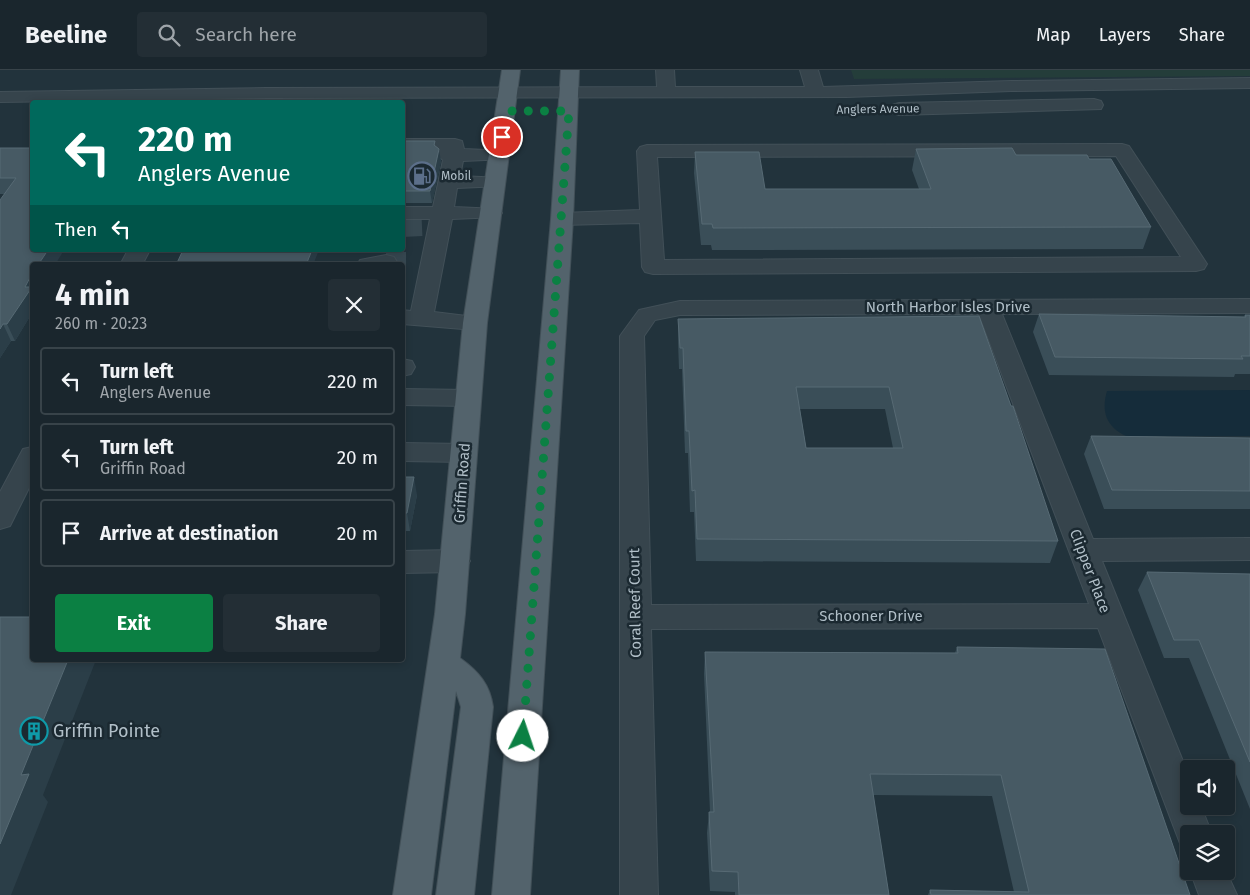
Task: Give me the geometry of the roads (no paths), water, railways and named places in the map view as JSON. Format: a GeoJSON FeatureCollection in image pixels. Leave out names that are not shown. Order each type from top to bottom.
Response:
{"type":"FeatureCollection","features":[{"type":"Feature","properties":{"kind":"main road","name":"Griffin Road"},"geometry":{"type":"LineString","coordinates":[[412,895],[455,561],[475,323],[500,155],[510,70]]}},
{"type":"Feature","properties":{"kind":"main road"},"geometry":{"type":"LineString","coordinates":[[511,895],[562,219],[570,70]]}},
{"type":"Feature","properties":{"kind":"main road"},"geometry":{"type":"LineString","coordinates":[[443,663],[468,682],[475,692],[477,707],[455,895]]}},
{"type":"Feature","properties":{"kind":"street"},"geometry":{"type":"LineString","coordinates":[[665,70],[666,93]]}},
{"type":"Feature","properties":{"kind":"street"},"geometry":{"type":"LineString","coordinates":[[809,70],[816,92]]}},
{"type":"Feature","properties":{"kind":"street","name":"Anglers Avenue"},"geometry":{"type":"LineString","coordinates":[[405,104],[569,106],[666,93],[816,92],[1011,86],[1250,83]]}},
{"type":"Feature","properties":{"kind":"street","name":"Anglers Avenue"},"geometry":{"type":"LineString","coordinates":[[0,97],[169,100]]}},
{"type":"Feature","properties":{"kind":"street","name":"Anglers Avenue"},"geometry":{"type":"LineString","coordinates":[[878,110],[983,129],[1107,104]]}},
{"type":"Feature","properties":{"kind":"street"},"geometry":{"type":"LineString","coordinates":[[0,111],[30,111]]}},
{"type":"Feature","properties":{"kind":"street"},"geometry":{"type":"LineString","coordinates":[[983,129],[1122,150],[1196,264],[653,267],[647,151],[983,129]]}},
{"type":"Feature","properties":{"kind":"street"},"geometry":{"type":"LineString","coordinates":[[405,152],[455,145],[450,155],[433,229],[417,270],[412,317],[475,323]]}},
{"type":"Feature","properties":{"kind":"street"},"geometry":{"type":"LineString","coordinates":[[450,155],[500,155]]}},
{"type":"Feature","properties":{"kind":"street"},"geometry":{"type":"LineString","coordinates":[[445,183],[495,182]]}},
{"type":"Feature","properties":{"kind":"street"},"geometry":{"type":"LineString","coordinates":[[405,215],[433,229],[491,212]]}},
{"type":"Feature","properties":{"kind":"street"},"geometry":{"type":"LineString","coordinates":[[562,219],[651,216]]}},
{"type":"Feature","properties":{"kind":"street","name":"North Harbor Isles Drive"},"geometry":{"type":"LineString","coordinates":[[647,315],[680,308],[1250,306]]}},
{"type":"Feature","properties":{"kind":"street","name":"Clipper Place"},"geometry":{"type":"LineString","coordinates":[[988,307],[1107,616],[1190,825]]}},
{"type":"Feature","properties":{"kind":"street","name":"Coral Reef Court"},"geometry":{"type":"LineString","coordinates":[[639,895],[632,336],[647,315]]}},
{"type":"Feature","properties":{"kind":"street"},"geometry":{"type":"LineString","coordinates":[[405,397],[468,398]]}},
{"type":"Feature","properties":{"kind":"street"},"geometry":{"type":"LineString","coordinates":[[405,452],[464,453]]}},
{"type":"Feature","properties":{"kind":"street"},"geometry":{"type":"LineString","coordinates":[[0,519],[30,460]]}},
{"type":"Feature","properties":{"kind":"street"},"geometry":{"type":"LineString","coordinates":[[1082,550],[1250,549]]}},
{"type":"Feature","properties":{"kind":"street"},"geometry":{"type":"LineString","coordinates":[[405,562],[455,561]]}},
{"type":"Feature","properties":{"kind":"street","name":"Schooner Drive"},"geometry":{"type":"LineString","coordinates":[[636,617],[1107,616]]}},
{"type":"Feature","properties":{"kind":"street"},"geometry":{"type":"LineString","coordinates":[[1212,880],[1218,895]]}},
{"type":"Feature","properties":{"kind":"water"},"geometry":{"type":"Polygon","coordinates":[[[1250,390],[1250,436],[1126,436],[1114,428],[1105,412],[1107,391],[1250,390]]]}},
{"type":"Feature","properties":{"kind":"tunnel"},"geometry":{"type":"LineString","coordinates":[[405,227],[425,226]]}},
{"type":"Feature","properties":{"kind":"tunnel"},"geometry":{"type":"LineString","coordinates":[[386,262],[414,262]]}},
{"type":"Feature","properties":{"kind":"place","name":"Mobil"},"geometry":{"type":"Point","coordinates":[422,176]}},
{"type":"Feature","properties":{"kind":"place","name":"Griffin Pointe"},"geometry":{"type":"Point","coordinates":[34,731]}}]}
